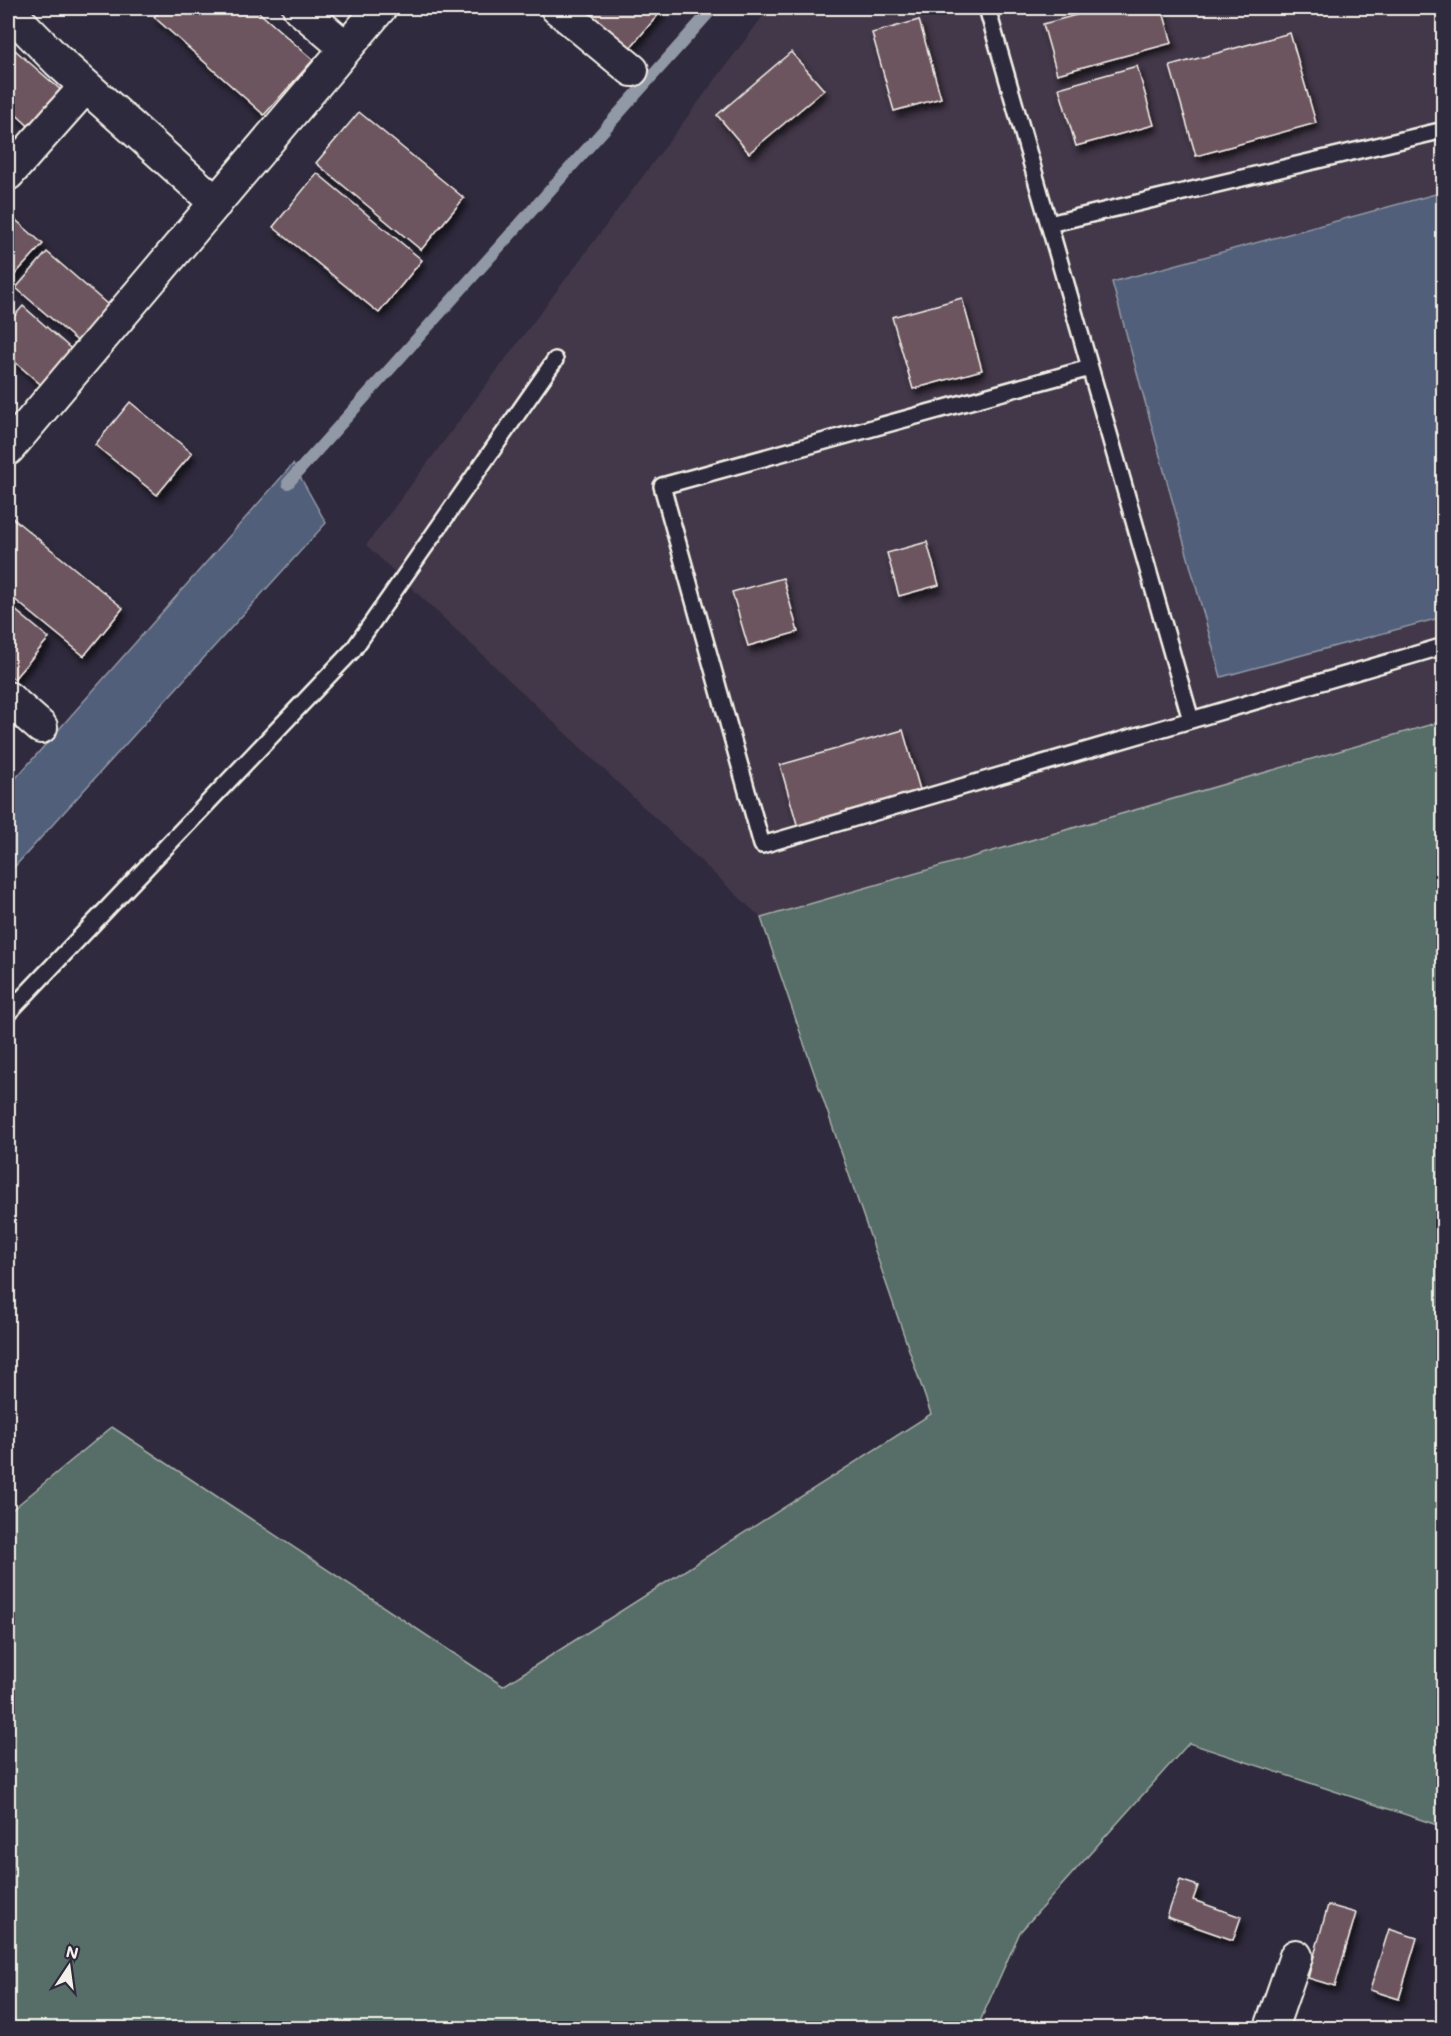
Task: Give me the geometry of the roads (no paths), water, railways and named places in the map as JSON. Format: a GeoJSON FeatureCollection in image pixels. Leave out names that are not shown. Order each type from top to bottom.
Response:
{"type":"FeatureCollection","features":[{"type":"Feature","properties":{"kind":"street"},"geometry":{"type":"LineString","coordinates":[[299,8],[346,48]]}},
{"type":"Feature","properties":{"kind":"street"},"geometry":{"type":"LineString","coordinates":[[8,449],[381,8]]}},
{"type":"Feature","properties":{"kind":"street"},"geometry":{"type":"LineString","coordinates":[[557,8],[632,70]]}},
{"type":"Feature","properties":{"kind":"street"},"geometry":{"type":"LineString","coordinates":[[8,10],[86,86],[216,203]]}},
{"type":"Feature","properties":{"kind":"street"},"geometry":{"type":"LineString","coordinates":[[8,174],[86,86]]}},
{"type":"Feature","properties":{"kind":"street"},"geometry":{"type":"LineString","coordinates":[[8,698],[41,727]]}},
{"type":"Feature","properties":{"kind":"street"},"geometry":{"type":"LineString","coordinates":[[1271,2028],[1296,1956]]}},
{"type":"Feature","properties":{"kind":"lane"},"geometry":{"type":"LineString","coordinates":[[987,8],[1191,720]]}},
{"type":"Feature","properties":{"kind":"lane"},"geometry":{"type":"LineString","coordinates":[[1049,224],[1443,130]]}},
{"type":"Feature","properties":{"kind":"lane"},"geometry":{"type":"LineString","coordinates":[[8,1013],[353,650],[555,360]]}},
{"type":"Feature","properties":{"kind":"lane"},"geometry":{"type":"LineString","coordinates":[[1090,368],[662,486],[762,845],[1443,646]]}},
{"type":"Feature","properties":{"kind":"water"},"geometry":{"type":"Polygon","coordinates":[[[1443,192],[1443,617],[1221,677],[1112,282],[1443,192]]]}},
{"type":"Feature","properties":{"kind":"water"},"geometry":{"type":"Polygon","coordinates":[[[293,464],[326,523],[8,874],[8,787],[293,464]]]}},
{"type":"Feature","properties":{"kind":"waterway"},"geometry":{"type":"LineString","coordinates":[[288,483],[713,8]]}}]}
